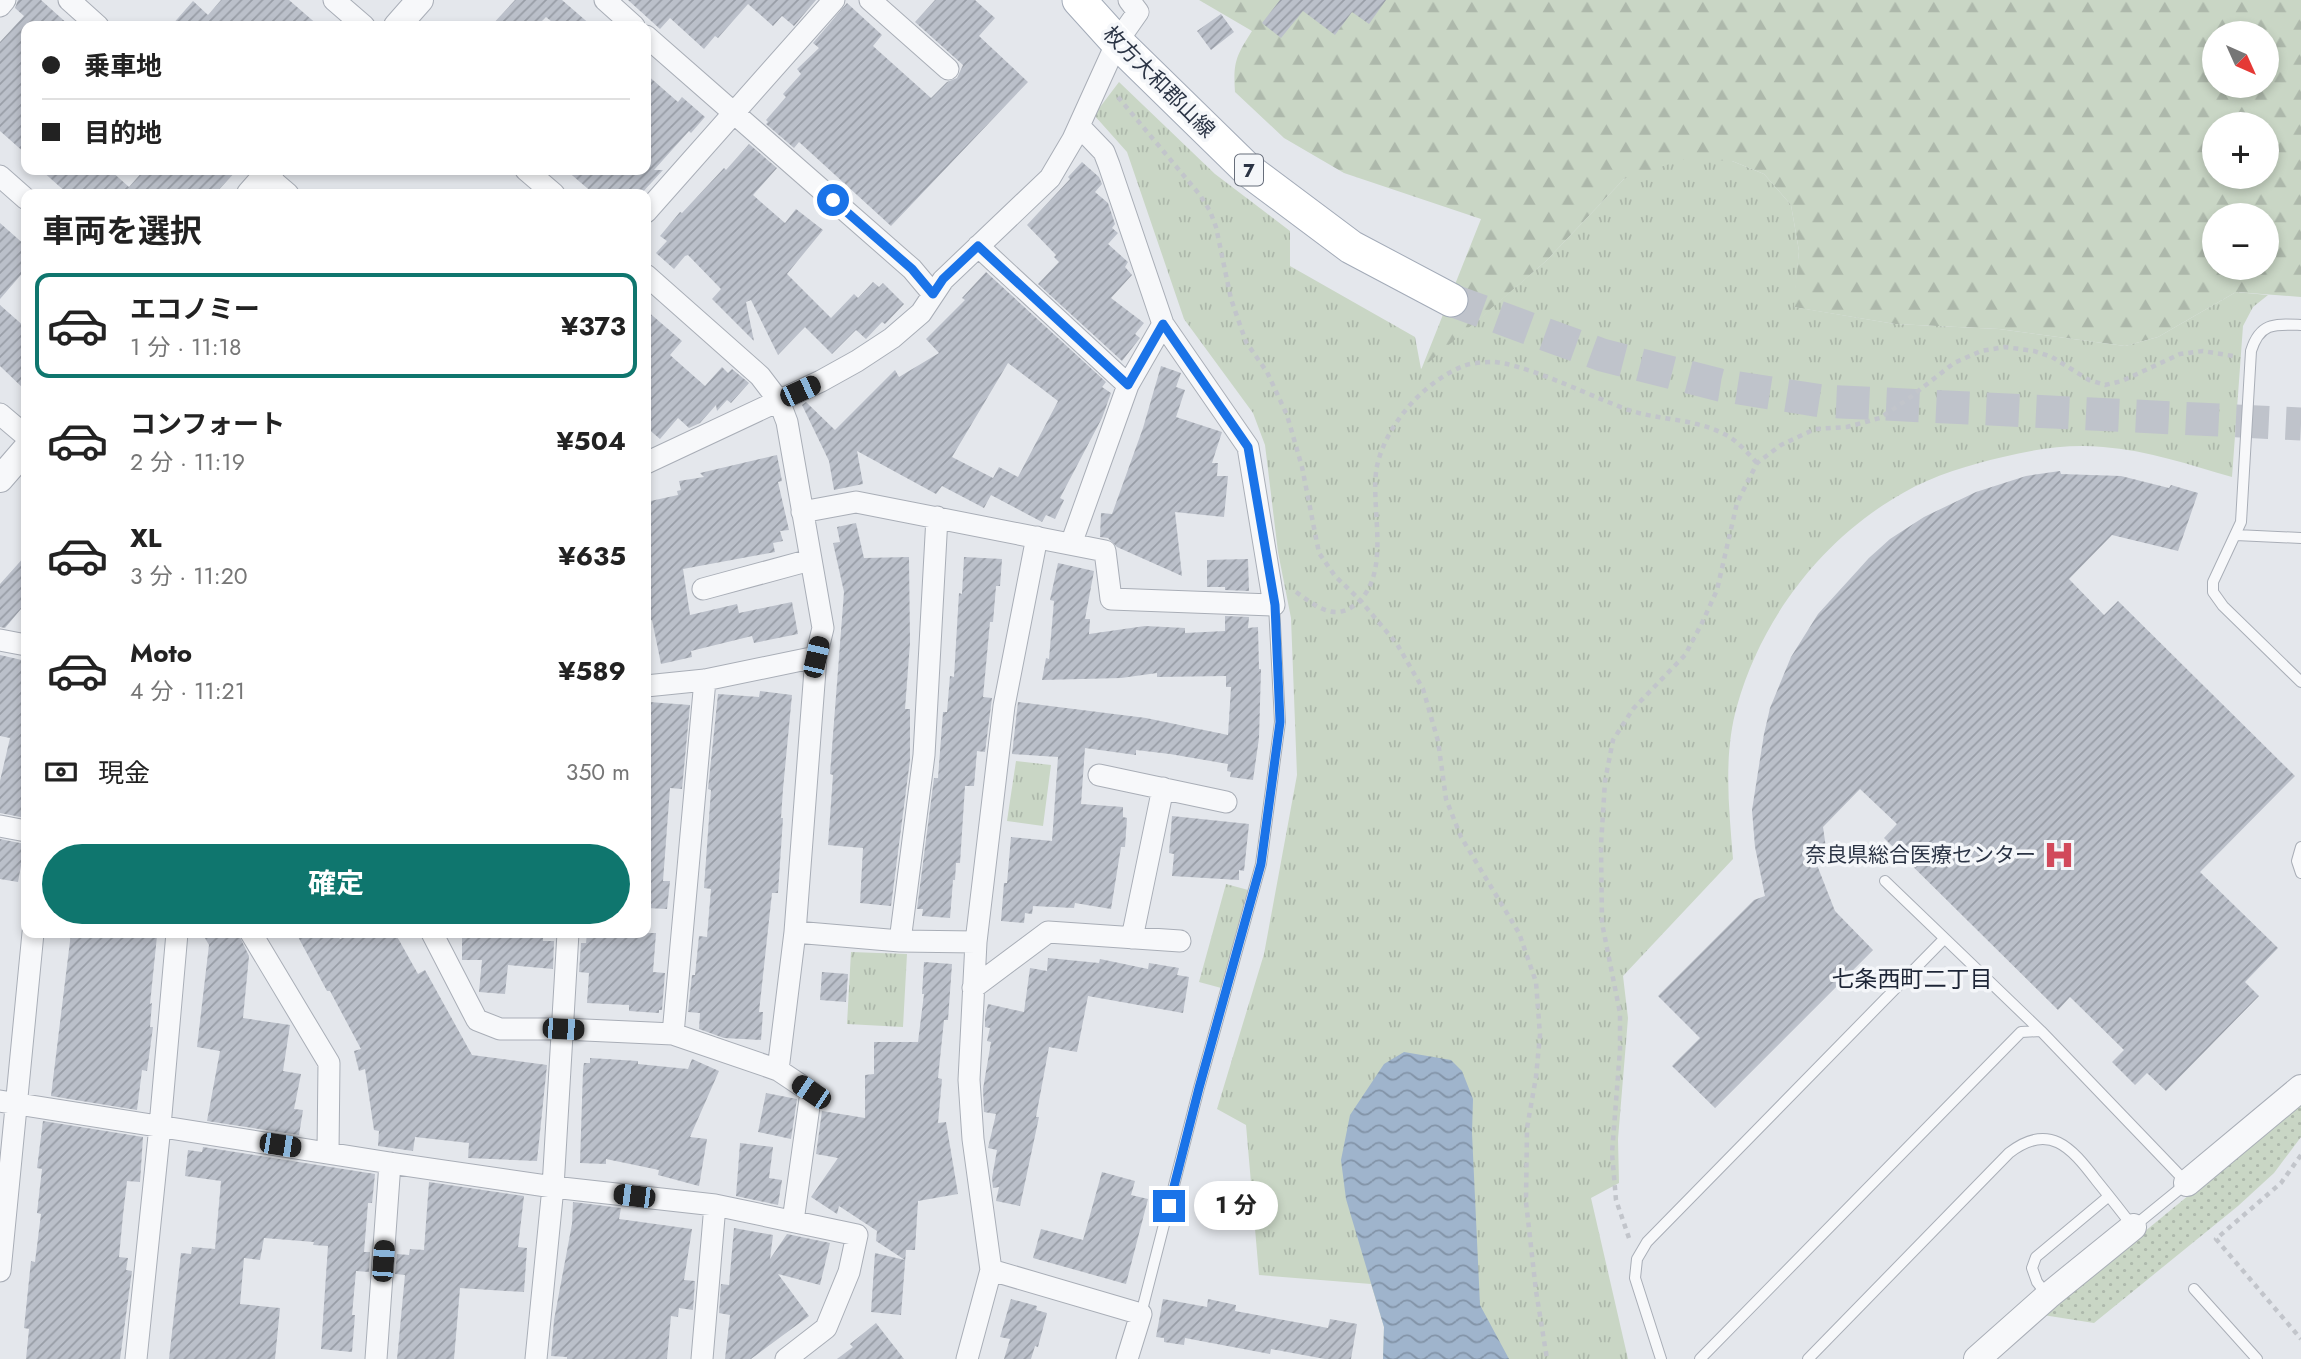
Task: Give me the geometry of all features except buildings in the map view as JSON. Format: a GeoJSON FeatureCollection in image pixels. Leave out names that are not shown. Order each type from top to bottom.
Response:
{"type":"FeatureCollection","features":[{"type":"Feature","properties":{"kind":"main road","name":"枚方大和郡山線"},"geometry":{"type":"LineString","coordinates":[[1079,0],[1117,42],[1248,170],[1351,247],[1451,300]]}},
{"type":"Feature","properties":{"kind":"street"},"geometry":{"type":"LineString","coordinates":[[0,6],[5,0]]}},
{"type":"Feature","properties":{"kind":"street"},"geometry":{"type":"LineString","coordinates":[[69,0],[92,21]]}},
{"type":"Feature","properties":{"kind":"street"},"geometry":{"type":"LineString","coordinates":[[334,0],[358,21]]}},
{"type":"Feature","properties":{"kind":"street"},"geometry":{"type":"LineString","coordinates":[[401,21],[420,0]]}},
{"type":"Feature","properties":{"kind":"street"},"geometry":{"type":"LineString","coordinates":[[604,0],[628,21]]}},
{"type":"Feature","properties":{"kind":"street"},"geometry":{"type":"LineString","coordinates":[[651,206],[834,0]]}},
{"type":"Feature","properties":{"kind":"street"},"geometry":{"type":"LineString","coordinates":[[870,0],[948,69]]}},
{"type":"Feature","properties":{"kind":"street"},"geometry":{"type":"LineString","coordinates":[[651,461],[857,361],[892,338],[921,313],[943,279],[1050,177],[1063,158],[1117,42],[1138,4]]}},
{"type":"Feature","properties":{"kind":"street"},"geometry":{"type":"LineString","coordinates":[[651,40],[912,269],[933,294]]}},
{"type":"Feature","properties":{"kind":"street"},"geometry":{"type":"LineString","coordinates":[[802,512],[856,502],[1105,551],[1111,599],[1275,605],[1248,447],[1163,324],[1104,152],[1079,126]]}},
{"type":"Feature","properties":{"kind":"street"},"geometry":{"type":"LineString","coordinates":[[532,175],[548,189]]}},
{"type":"Feature","properties":{"kind":"street"},"geometry":{"type":"LineString","coordinates":[[0,176],[21,195]]}},
{"type":"Feature","properties":{"kind":"street"},"geometry":{"type":"LineString","coordinates":[[262,177],[280,189]]}},
{"type":"Feature","properties":{"kind":"street"},"geometry":{"type":"LineString","coordinates":[[978,246],[1128,385]]}},
{"type":"Feature","properties":{"kind":"street"},"geometry":{"type":"LineString","coordinates":[[651,279],[760,376],[779,401],[787,422],[822,628],[816,657],[796,932],[778,1070]]}},
{"type":"Feature","properties":{"kind":"street"},"geometry":{"type":"LineString","coordinates":[[1071,544],[1128,385],[1163,324]]}},
{"type":"Feature","properties":{"kind":"street"},"geometry":{"type":"LineString","coordinates":[[0,414],[21,432]]}},
{"type":"Feature","properties":{"kind":"street"},"geometry":{"type":"LineString","coordinates":[[0,479],[21,455]]}},
{"type":"Feature","properties":{"kind":"street"},"geometry":{"type":"LineString","coordinates":[[900,941],[924,755],[937,517]]}},
{"type":"Feature","properties":{"kind":"street"},"geometry":{"type":"LineString","coordinates":[[967,1359],[990,1270],[973,1139],[969,1080],[976,942],[1004,706],[1037,537]]}},
{"type":"Feature","properties":{"kind":"street"},"geometry":{"type":"LineString","coordinates":[[703,589],[810,560]]}},
{"type":"Feature","properties":{"kind":"street"},"geometry":{"type":"LineString","coordinates":[[0,640],[21,644]]}},
{"type":"Feature","properties":{"kind":"street"},"geometry":{"type":"LineString","coordinates":[[651,685],[705,680],[816,657]]}},
{"type":"Feature","properties":{"kind":"street"},"geometry":{"type":"LineString","coordinates":[[673,1034],[705,680]]}},
{"type":"Feature","properties":{"kind":"street"},"geometry":{"type":"LineString","coordinates":[[1098,775],[1226,802]]}},
{"type":"Feature","properties":{"kind":"street"},"geometry":{"type":"LineString","coordinates":[[1132,938],[1163,788]]}},
{"type":"Feature","properties":{"kind":"street"},"geometry":{"type":"LineString","coordinates":[[0,826],[21,830]]}},
{"type":"Feature","properties":{"kind":"street"},"geometry":{"type":"LineString","coordinates":[[796,932],[900,941],[976,942]]}},
{"type":"Feature","properties":{"kind":"street"},"geometry":{"type":"LineString","coordinates":[[973,988],[1048,932],[1180,941]]}},
{"type":"Feature","properties":{"kind":"street"},"geometry":{"type":"LineString","coordinates":[[0,1271],[8,1102],[32,938]]}},
{"type":"Feature","properties":{"kind":"street"},"geometry":{"type":"LineString","coordinates":[[136,1359],[177,938]]}},
{"type":"Feature","properties":{"kind":"street"},"geometry":{"type":"LineString","coordinates":[[254,938],[329,1063],[328,1152]]}},
{"type":"Feature","properties":{"kind":"street"},"geometry":{"type":"LineString","coordinates":[[435,938],[477,1020],[500,1029],[673,1034],[778,1070],[811,1092],[793,1221]]}},
{"type":"Feature","properties":{"kind":"street"},"geometry":{"type":"LineString","coordinates":[[536,1359],[553,1187],[568,938]]}},
{"type":"Feature","properties":{"kind":"street"},"geometry":{"type":"LineString","coordinates":[[2187,1183],[2301,1088]]}},
{"type":"Feature","properties":{"kind":"street"},"geometry":{"type":"LineString","coordinates":[[8,1102],[553,1187],[715,1205],[857,1236],[849,1272],[826,1328],[786,1359]]}},
{"type":"Feature","properties":{"kind":"street"},"geometry":{"type":"LineString","coordinates":[[376,1359],[390,1163]]}},
{"type":"Feature","properties":{"kind":"street"},"geometry":{"type":"LineString","coordinates":[[702,1359],[715,1205]]}},
{"type":"Feature","properties":{"kind":"street"},"geometry":{"type":"LineString","coordinates":[[1977,1359],[2048,1296],[2133,1227]]}},
{"type":"Feature","properties":{"kind":"street"},"geometry":{"type":"LineString","coordinates":[[990,1270],[1141,1314],[1131,1358]]}},
{"type":"Feature","properties":{"kind":"lane"},"geometry":{"type":"LineString","coordinates":[[2301,325],[2274,325],[2263,329],[2256,337],[2250,362],[2243,505],[2236,535],[2213,582],[2213,593],[2223,606],[2301,682]]}},
{"type":"Feature","properties":{"kind":"lane"},"geometry":{"type":"LineString","coordinates":[[2236,535],[2301,538]]}},
{"type":"Feature","properties":{"kind":"lane"},"geometry":{"type":"LineString","coordinates":[[1141,1314],[1199,1088],[1261,864],[1280,722],[1275,605]]}},
{"type":"Feature","properties":{"kind":"lane"},"geometry":{"type":"LineString","coordinates":[[2301,847],[2297,861],[2301,873]]}},
{"type":"Feature","properties":{"kind":"lane"},"geometry":{"type":"LineString","coordinates":[[1808,1359],[2009,1153],[2023,1142],[2046,1139],[2063,1143],[2076,1154],[2133,1227],[2187,1183],[2041,1031],[1885,881]]}},
{"type":"Feature","properties":{"kind":"lane"},"geometry":{"type":"LineString","coordinates":[[1661,1359],[1635,1278],[1637,1259],[1647,1242],[1944,939]]}},
{"type":"Feature","properties":{"kind":"lane"},"geometry":{"type":"LineString","coordinates":[[1700,1359],[2021,1032],[2041,1031]]}},
{"type":"Feature","properties":{"kind":"lane"},"geometry":{"type":"LineString","coordinates":[[2048,1296],[2037,1282],[2032,1268],[2036,1256],[2109,1196]]}},
{"type":"Feature","properties":{"kind":"lane"},"geometry":{"type":"LineString","coordinates":[[2194,1289],[2257,1359]]}},
{"type":"Feature","properties":{"kind":"path"},"geometry":{"type":"LineString","coordinates":[[1102,78],[1200,195],[1210,211],[1216,227],[1231,299],[1246,341],[1267,372],[1287,415],[1302,467],[1319,553],[1335,576],[1360,600],[1397,644],[1423,689],[1438,741],[1446,799],[1461,837],[1519,933],[1536,982],[1539,1035],[1536,1077],[1527,1128],[1526,1202],[1547,1359]]}},
{"type":"Feature","properties":{"kind":"path"},"geometry":{"type":"LineString","coordinates":[[1637,1259],[1616,1200],[1612,1153],[1620,1050],[1620,1013],[1602,923],[1601,845],[1605,781],[1613,740],[1633,709],[1685,655],[1702,623],[1717,590],[1737,503],[1757,463],[1782,445],[1815,429],[1847,427],[1881,418],[1954,363],[1981,352],[2005,347],[2034,351],[2052,357],[2089,380],[2105,385],[2122,381],[2180,354],[2203,351],[2224,353],[2250,362]]}},
{"type":"Feature","properties":{"kind":"path"},"geometry":{"type":"LineString","coordinates":[[1270,579],[1329,613],[1349,609],[1360,600],[1371,583],[1376,562],[1377,466],[1388,438],[1403,414],[1419,397],[1462,366],[1494,362],[1524,370],[1633,411],[1694,423],[1722,432],[1742,446],[1757,463]]}},
{"type":"Feature","properties":{"kind":"path"},"geometry":{"type":"LineString","coordinates":[[2301,1156],[2281,1183],[2216,1240],[2301,1339]]}},
{"type":"Feature","properties":{"kind":"green space"},"geometry":{"type":"Polygon","coordinates":[[[1199,0],[2301,0],[2301,297],[2236,292],[2158,337],[2125,346],[1999,329],[1895,324],[1793,307],[1799,251],[1791,205],[1764,174],[1732,161],[1624,179],[1546,261],[1421,370],[1481,219],[1344,173],[1284,138],[1235,92],[1237,60],[1252,31],[1199,0]]]}},
{"type":"Feature","properties":{"kind":"green space"},"geometry":{"type":"Polygon","coordinates":[[[1119,82],[1215,174],[1290,231],[1290,266],[1415,337],[1421,369],[1546,261],[1624,179],[1685,159],[1732,161],[1764,174],[1791,205],[1799,251],[1794,307],[1895,324],[1999,329],[2125,346],[2158,337],[2236,292],[2268,295],[2253,307],[2243,326],[2232,477],[2152,455],[2090,446],[2040,450],[1965,467],[1915,487],[1874,511],[1822,557],[1779,611],[1748,673],[1733,725],[1728,782],[1733,859],[1623,976],[1628,1018],[1618,1139],[1619,1183],[1591,1198],[1628,1359],[1383,1359],[1384,1327],[1371,1284],[1259,1275],[1246,1125],[1217,1109],[1264,954],[1297,775],[1291,618],[1278,552],[1265,445],[1253,413],[1184,319],[1127,152],[1094,115],[1119,82]]]}},
{"type":"Feature","properties":{"kind":"green space"},"geometry":{"type":"Polygon","coordinates":[[[1016,761],[1051,765],[1043,826],[1007,821],[1016,761]]]}},
{"type":"Feature","properties":{"kind":"green space"},"geometry":{"type":"Polygon","coordinates":[[[1226,884],[1252,891],[1225,989],[1199,982],[1226,884]]]}},
{"type":"Feature","properties":{"kind":"green space"},"geometry":{"type":"Polygon","coordinates":[[[851,952],[907,954],[903,1027],[847,1024],[851,952]]]}},
{"type":"Feature","properties":{"kind":"green space"},"geometry":{"type":"Polygon","coordinates":[[[2301,1103],[2301,1137],[2274,1173],[2238,1206],[2094,1323],[2043,1315],[2301,1103]]]}},
{"type":"Feature","properties":{"kind":"water"},"geometry":{"type":"Polygon","coordinates":[[[1404,1052],[1451,1060],[1462,1071],[1473,1099],[1472,1133],[1480,1305],[1509,1359],[1383,1359],[1384,1327],[1346,1199],[1341,1160],[1350,1115],[1384,1064],[1404,1052]]]}},
{"type":"Feature","properties":{"kind":"tunnel"},"geometry":{"type":"LineString","coordinates":[[1451,300],[1602,355],[1720,385],[1822,401],[2301,424]]}},
{"type":"Feature","properties":{"kind":"place","name":"奈良県総合医療センター"},"geometry":{"type":"Point","coordinates":[2059,855]}},
{"type":"Feature","properties":{"kind":"district","name":"七条西町二丁目"},"geometry":{"type":"Point","coordinates":[1912,979]}},
{"type":"Feature","properties":{"kind":"route"},"geometry":{"type":"LineString","coordinates":[[833,200],[912,269],[933,294],[943,279],[978,246],[1128,385],[1163,324],[1248,447],[1275,605],[1280,722],[1261,864],[1169,1206]]}}]}
